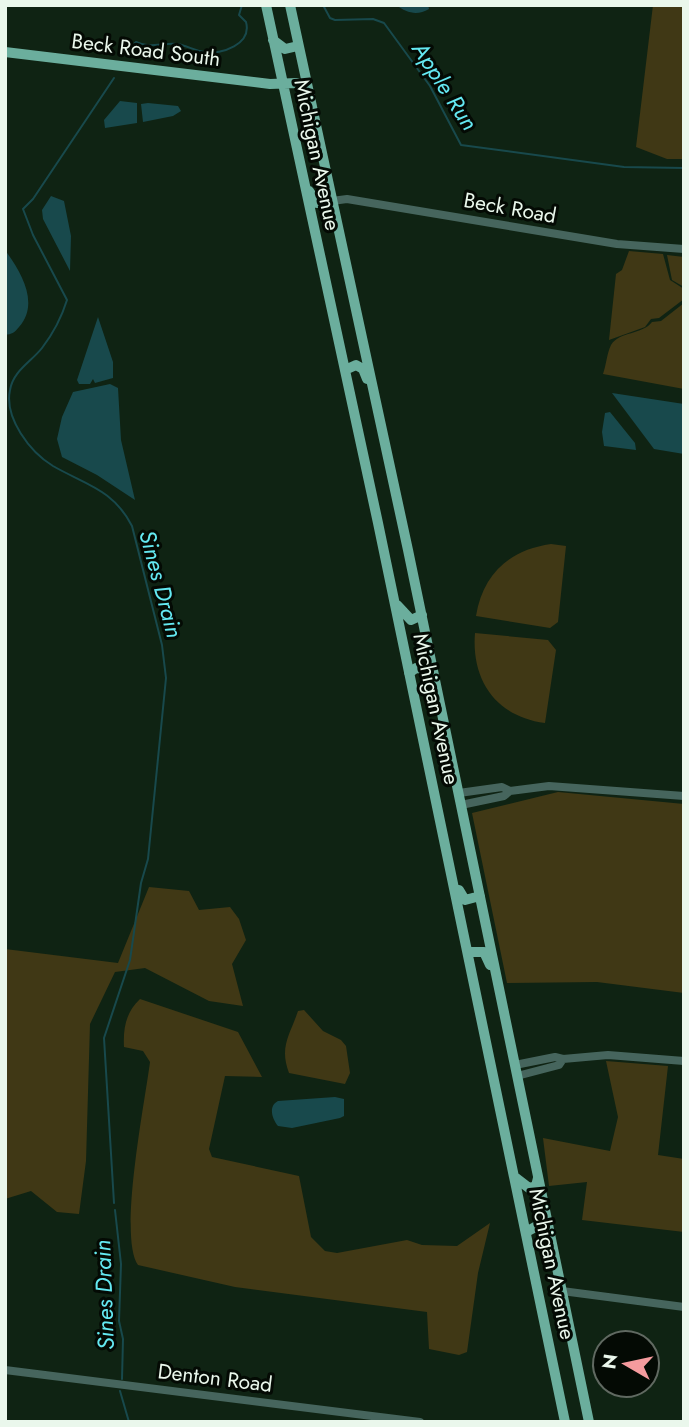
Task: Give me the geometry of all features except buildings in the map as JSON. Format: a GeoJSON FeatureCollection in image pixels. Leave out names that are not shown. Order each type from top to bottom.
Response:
{"type":"FeatureCollection","features":[{"type":"Feature","properties":{"kind":"main road","name":"Michigan Avenue"},"geometry":{"type":"LineString","coordinates":[[266,5],[394,601],[565,1422]]}},
{"type":"Feature","properties":{"kind":"main road","name":"Michigan Avenue"},"geometry":{"type":"LineString","coordinates":[[290,5],[422,615],[589,1422]]}},
{"type":"Feature","properties":{"kind":"main road"},"geometry":{"type":"LineString","coordinates":[[273,40],[285,49],[298,46]]}},
{"type":"Feature","properties":{"kind":"main road","name":"Beck Road South"},"geometry":{"type":"LineString","coordinates":[[5,52],[282,85],[297,83],[307,89]]}},
{"type":"Feature","properties":{"kind":"main road"},"geometry":{"type":"LineString","coordinates":[[303,178],[317,203],[332,201]]}},
{"type":"Feature","properties":{"kind":"main road"},"geometry":{"type":"LineString","coordinates":[[345,370],[356,365],[363,369],[375,396]]}},
{"type":"Feature","properties":{"kind":"main road"},"geometry":{"type":"LineString","coordinates":[[394,601],[408,619],[416,620],[422,615]]}},
{"type":"Feature","properties":{"kind":"main road"},"geometry":{"type":"LineString","coordinates":[[409,673],[420,668],[427,671],[441,712]]}},
{"type":"Feature","properties":{"kind":"main road"},"geometry":{"type":"LineString","coordinates":[[453,881],[465,900],[480,896]]}},
{"type":"Feature","properties":{"kind":"main road"},"geometry":{"type":"LineString","coordinates":[[468,952],[484,952],[498,981]]}},
{"type":"Feature","properties":{"kind":"main road"},"geometry":{"type":"LineString","coordinates":[[513,1175],[529,1188],[536,1186],[538,1178]]}},
{"type":"Feature","properties":{"kind":"main road"},"geometry":{"type":"LineString","coordinates":[[526,1232],[533,1226],[541,1227],[555,1254]]}},
{"type":"Feature","properties":{"kind":"street","name":"Beck Road"},"geometry":{"type":"LineString","coordinates":[[332,201],[347,199],[617,244],[684,249]]}},
{"type":"Feature","properties":{"kind":"street"},"geometry":{"type":"LineString","coordinates":[[461,805],[504,796],[510,791],[549,786],[684,796]]}},
{"type":"Feature","properties":{"kind":"street"},"geometry":{"type":"LineString","coordinates":[[458,793],[502,787],[510,791]]}},
{"type":"Feature","properties":{"kind":"street"},"geometry":{"type":"LineString","coordinates":[[516,1071],[559,1065],[563,1059],[608,1055],[684,1061]]}},
{"type":"Feature","properties":{"kind":"street"},"geometry":{"type":"LineString","coordinates":[[562,1292],[684,1307]]}},
{"type":"Feature","properties":{"kind":"street","name":"Denton Road"},"geometry":{"type":"LineString","coordinates":[[5,1370],[420,1422]]}},
{"type":"Feature","properties":{"kind":"shaded area"},"geometry":{"type":"Polygon","coordinates":[[[653,5],[684,5],[684,159],[667,159],[636,147],[653,5]]]}},
{"type":"Feature","properties":{"kind":"shaded area"},"geometry":{"type":"Polygon","coordinates":[[[629,251],[663,254],[670,280],[684,289],[684,299],[659,318],[651,319],[645,327],[609,340],[616,274],[622,270],[629,251]]]}},
{"type":"Feature","properties":{"kind":"shaded area"},"geometry":{"type":"Polygon","coordinates":[[[667,255],[684,257],[684,287],[672,280],[667,255]]]}},
{"type":"Feature","properties":{"kind":"shaded area"},"geometry":{"type":"Polygon","coordinates":[[[684,303],[684,389],[603,374],[611,345],[615,341],[643,329],[652,322],[661,321],[684,303]]]}},
{"type":"Feature","properties":{"kind":"shaded area"},"geometry":{"type":"Polygon","coordinates":[[[551,544],[566,546],[558,622],[550,628],[476,616],[485,588],[500,566],[523,552],[551,544]]]}},
{"type":"Feature","properties":{"kind":"shaded area"},"geometry":{"type":"Polygon","coordinates":[[[475,633],[548,640],[556,650],[545,723],[513,713],[491,694],[478,666],[475,633]]]}},
{"type":"Feature","properties":{"kind":"shaded area"},"geometry":{"type":"Polygon","coordinates":[[[558,792],[684,804],[684,993],[597,982],[507,983],[472,813],[558,792]]]}},
{"type":"Feature","properties":{"kind":"shaded area"},"geometry":{"type":"Polygon","coordinates":[[[149,887],[189,891],[199,910],[230,907],[239,919],[246,940],[232,964],[243,1006],[209,1001],[145,968],[115,972],[90,1024],[86,1161],[79,1214],[57,1212],[31,1191],[5,1199],[5,949],[118,963],[149,887]]]}},
{"type":"Feature","properties":{"kind":"shaded area"},"geometry":{"type":"Polygon","coordinates":[[[140,999],[238,1032],[262,1077],[225,1076],[209,1149],[212,1157],[299,1176],[311,1237],[325,1251],[337,1253],[407,1240],[422,1245],[457,1246],[490,1223],[478,1273],[467,1352],[459,1355],[429,1349],[427,1312],[235,1287],[138,1265],[133,1250],[132,1199],[150,1062],[143,1051],[124,1047],[124,1040],[129,1015],[140,999]]]}},
{"type":"Feature","properties":{"kind":"shaded area"},"geometry":{"type":"Polygon","coordinates":[[[304,1010],[323,1031],[341,1040],[346,1046],[350,1073],[345,1084],[289,1073],[285,1048],[298,1011],[304,1010]]]}},
{"type":"Feature","properties":{"kind":"shaded area"},"geometry":{"type":"Polygon","coordinates":[[[606,1061],[668,1066],[658,1155],[684,1159],[684,1232],[582,1220],[587,1182],[549,1186],[543,1138],[610,1151],[618,1117],[606,1061]]]}},
{"type":"Feature","properties":{"kind":"water"},"geometry":{"type":"Polygon","coordinates":[[[396,5],[428,5],[429,9],[412,13],[396,5]]]}},
{"type":"Feature","properties":{"kind":"water"},"geometry":{"type":"Polygon","coordinates":[[[120,101],[137,103],[137,123],[105,128],[104,120],[120,101]]]}},
{"type":"Feature","properties":{"kind":"water"},"geometry":{"type":"Polygon","coordinates":[[[141,104],[178,106],[181,111],[173,116],[143,122],[141,104]]]}},
{"type":"Feature","properties":{"kind":"water"},"geometry":{"type":"Polygon","coordinates":[[[51,196],[64,201],[71,236],[70,271],[43,219],[42,210],[51,196]]]}},
{"type":"Feature","properties":{"kind":"water"},"geometry":{"type":"Polygon","coordinates":[[[5,250],[26,288],[28,308],[16,331],[5,335],[5,250]]]}},
{"type":"Feature","properties":{"kind":"water"},"geometry":{"type":"Polygon","coordinates":[[[98,317],[113,362],[113,378],[95,383],[93,379],[90,384],[79,384],[77,380],[98,317]]]}},
{"type":"Feature","properties":{"kind":"water"},"geometry":{"type":"Polygon","coordinates":[[[110,384],[118,388],[121,440],[135,500],[97,475],[62,457],[57,439],[62,417],[73,392],[110,384]]]}},
{"type":"Feature","properties":{"kind":"water"},"geometry":{"type":"Polygon","coordinates":[[[612,393],[684,404],[684,454],[654,449],[612,393]]]}},
{"type":"Feature","properties":{"kind":"water"},"geometry":{"type":"Polygon","coordinates":[[[610,412],[635,443],[636,450],[604,446],[602,432],[605,413],[610,412]]]}},
{"type":"Feature","properties":{"kind":"water"},"geometry":{"type":"Polygon","coordinates":[[[335,1097],[344,1099],[344,1116],[340,1118],[292,1128],[278,1126],[273,1116],[273,1106],[278,1101],[335,1097]]]}},
{"type":"Feature","properties":{"kind":"waterway","name":"Sines Drain"},"geometry":{"type":"LineString","coordinates":[[128,49],[136,42],[146,45],[178,44],[204,52],[227,50],[240,42],[247,30],[246,22],[239,15],[242,5]]}},
{"type":"Feature","properties":{"kind":"waterway","name":"Apple Run"},"geometry":{"type":"LineString","coordinates":[[323,5],[330,18],[335,20],[373,19],[384,23],[430,86],[461,145],[624,167],[684,168]]}},
{"type":"Feature","properties":{"kind":"waterway","name":"Sines Drain"},"geometry":{"type":"LineString","coordinates":[[114,78],[33,199],[23,209],[33,235],[67,300],[46,343],[15,377],[9,401],[15,423],[28,443],[44,460],[98,489],[125,514],[132,526],[162,645],[166,678],[148,859],[141,883],[130,960],[104,1038],[114,1203]]}},
{"type":"Feature","properties":{"kind":"waterway","name":"Sines Drain"},"geometry":{"type":"LineString","coordinates":[[115,1210],[121,1264],[119,1321],[123,1339],[122,1379]]}},
{"type":"Feature","properties":{"kind":"waterway","name":"Sines Drain"},"geometry":{"type":"LineString","coordinates":[[120,1391],[129,1422]]}}]}
